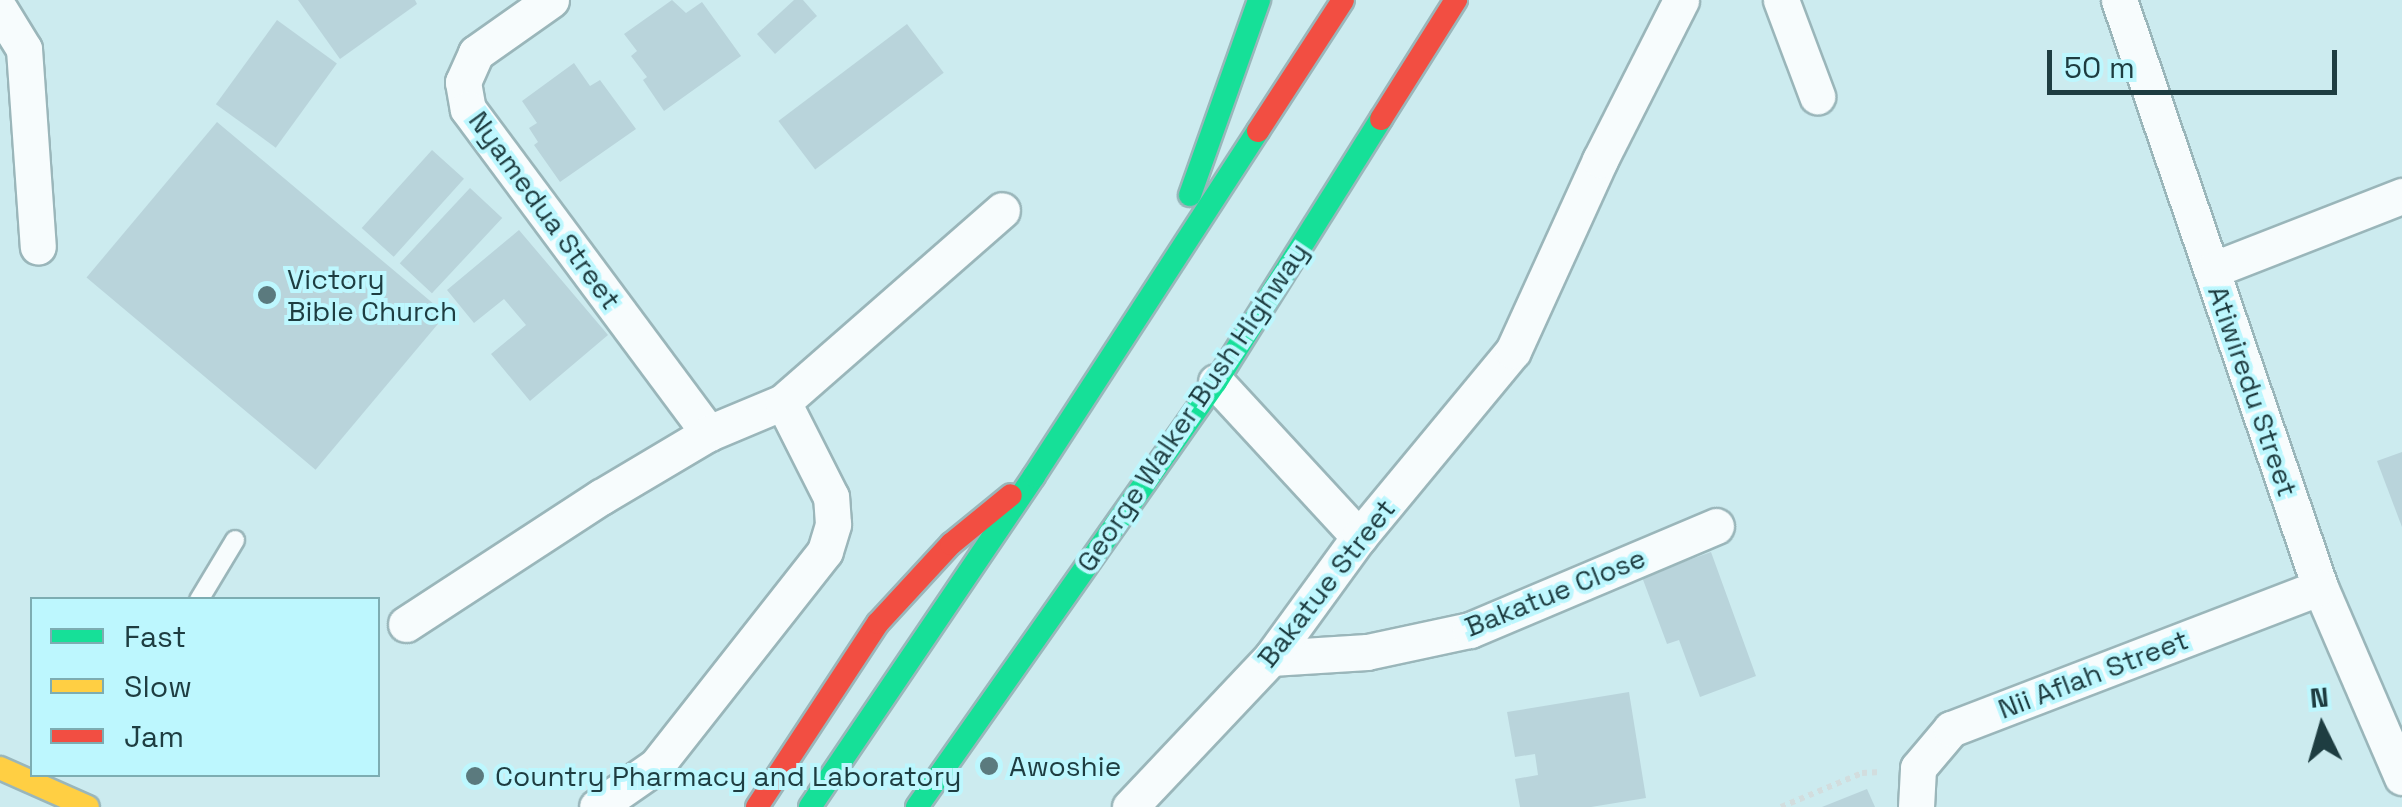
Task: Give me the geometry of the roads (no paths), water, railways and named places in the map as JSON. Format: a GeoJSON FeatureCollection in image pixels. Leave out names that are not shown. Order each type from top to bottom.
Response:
{"type":"FeatureCollection","features":[{"type":"Feature","properties":{"kind":"main road"},"geometry":{"type":"LineString","coordinates":[[1160,277],[1259,0]]}},
{"type":"Feature","properties":{"kind":"main road"},"geometry":{"type":"LineString","coordinates":[[810,807],[1034,476],[1160,277],[1344,0]]}},
{"type":"Feature","properties":{"kind":"main road","name":"George Walker Bush Highway"},"geometry":{"type":"LineString","coordinates":[[918,807],[1216,382],[1456,0]]}},
{"type":"Feature","properties":{"kind":"main road"},"geometry":{"type":"LineString","coordinates":[[757,807],[878,623],[950,544],[1034,476]]}},
{"type":"Feature","properties":{"kind":"main road"},"geometry":{"type":"LineString","coordinates":[[0,768],[81,801]]}},
{"type":"Feature","properties":{"kind":"street","name":"Nyamedua Street"},"geometry":{"type":"LineString","coordinates":[[551,0],[476,53],[463,82],[468,108],[709,433]]}},
{"type":"Feature","properties":{"kind":"street","name":"Bakatue Street"},"geometry":{"type":"LineString","coordinates":[[1130,807],[1271,658],[1359,537],[1513,350],[1552,274],[1600,160],[1682,0]]}},
{"type":"Feature","properties":{"kind":"street"},"geometry":{"type":"LineString","coordinates":[[1781,0],[1817,96]]}},
{"type":"Feature","properties":{"kind":"street","name":"Atiwiredu Street"},"geometry":{"type":"LineString","coordinates":[[2119,0],[2320,587],[2392,716],[2402,776]]}},
{"type":"Feature","properties":{"kind":"street"},"geometry":{"type":"LineString","coordinates":[[0,10],[24,50],[28,152],[38,248]]}},
{"type":"Feature","properties":{"kind":"street"},"geometry":{"type":"LineString","coordinates":[[2212,270],[2402,196]]}},
{"type":"Feature","properties":{"kind":"street"},"geometry":{"type":"LineString","coordinates":[[406,624],[601,497],[709,433],[783,402],[1002,210]]}},
{"type":"Feature","properties":{"kind":"street"},"geometry":{"type":"LineString","coordinates":[[1216,382],[1359,537]]}},
{"type":"Feature","properties":{"kind":"street"},"geometry":{"type":"LineString","coordinates":[[598,807],[656,766],[824,551],[832,524],[831,498],[783,402]]}},
{"type":"Feature","properties":{"kind":"street","name":"Bakatue Close"},"geometry":{"type":"LineString","coordinates":[[1271,658],[1366,652],[1470,630],[1716,526]]}},
{"type":"Feature","properties":{"kind":"street","name":"Nii Aflah Street"},"geometry":{"type":"LineString","coordinates":[[1916,807],[1918,768],[1951,729],[2320,587]]}},
{"type":"Feature","properties":{"kind":"lane"},"geometry":{"type":"LineString","coordinates":[[201,597],[235,540]]}},
{"type":"Feature","properties":{"kind":"place","name":"Victory Bible Church"},"geometry":{"type":"Point","coordinates":[267,295]}},
{"type":"Feature","properties":{"kind":"place","name":"Awoshie"},"geometry":{"type":"Point","coordinates":[989,766]}},
{"type":"Feature","properties":{"kind":"place","name":"Country Pharmacy and Laboratory"},"geometry":{"type":"Point","coordinates":[475,776]}}]}
